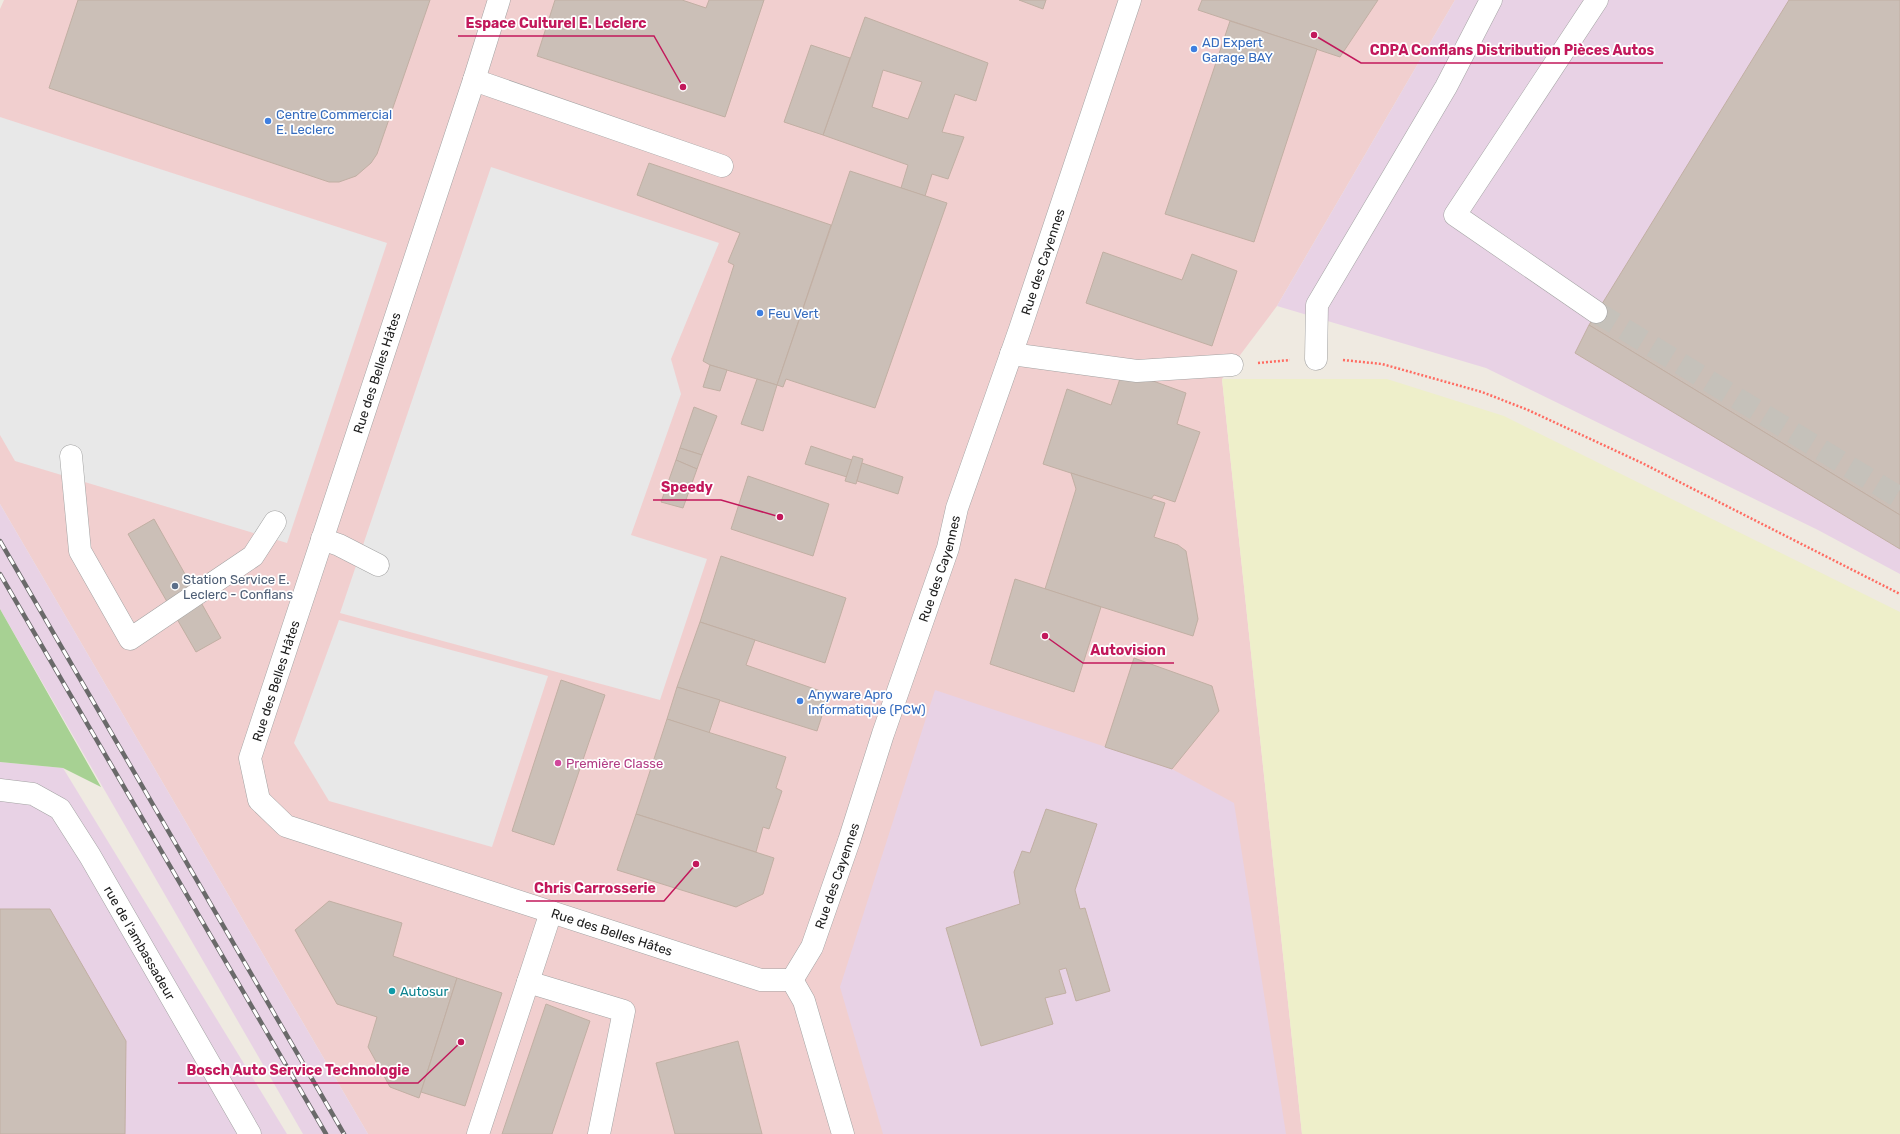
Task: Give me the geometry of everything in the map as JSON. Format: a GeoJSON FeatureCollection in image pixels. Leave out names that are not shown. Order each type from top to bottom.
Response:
{"type":"FeatureCollection","features":[{"type":"Feature","properties":{"kind":"street","name":"Rue des Belles Hâtes"},"geometry":{"type":"LineString","coordinates":[[499,0],[474,80],[250,758],[259,800],[286,826],[761,980],[792,980]]}},
{"type":"Feature","properties":{"kind":"street","name":"Rue des Cayennes"},"geometry":{"type":"LineString","coordinates":[[792,980],[812,946],[849,841],[883,734],[948,548],[958,508],[1130,0]]}},
{"type":"Feature","properties":{"kind":"street"},"geometry":{"type":"LineString","coordinates":[[1316,358],[1317,305],[1446,87],[1491,0]]}},
{"type":"Feature","properties":{"kind":"street"},"geometry":{"type":"LineString","coordinates":[[1596,312],[1455,215],[1597,0]]}},
{"type":"Feature","properties":{"kind":"street"},"geometry":{"type":"LineString","coordinates":[[474,80],[722,166]]}},
{"type":"Feature","properties":{"kind":"street"},"geometry":{"type":"LineString","coordinates":[[1011,354],[1137,371],[1232,365]]}},
{"type":"Feature","properties":{"kind":"street"},"geometry":{"type":"LineString","coordinates":[[71,456],[80,552],[130,639],[254,556],[275,522]]}},
{"type":"Feature","properties":{"kind":"street"},"geometry":{"type":"LineString","coordinates":[[322,539],[339,545],[378,565]]}},
{"type":"Feature","properties":{"kind":"street","name":"rue de l'ambassadeur"},"geometry":{"type":"LineString","coordinates":[[0,790],[33,794],[60,809],[90,856],[250,1134]]}},
{"type":"Feature","properties":{"kind":"street"},"geometry":{"type":"LineString","coordinates":[[478,1134],[551,912]]}},
{"type":"Feature","properties":{"kind":"street"},"geometry":{"type":"LineString","coordinates":[[792,980],[804,1001],[843,1134]]}},
{"type":"Feature","properties":{"kind":"street"},"geometry":{"type":"LineString","coordinates":[[528,982],[624,1011],[599,1134]]}},
{"type":"Feature","properties":{"kind":"path"},"geometry":{"type":"LineString","coordinates":[[1232,365],[1316,358],[1356,360],[1382,364],[1482,392],[1528,410],[1642,464],[1900,594]]}},
{"type":"Feature","properties":{"kind":"shaded area"},"geometry":{"type":"Polygon","coordinates":[[[4,0],[1455,0],[1277,306],[1222,379],[1302,1134],[368,1134],[0,504],[0,9],[4,0]]]}},
{"type":"Feature","properties":{"kind":"shaded area"},"geometry":{"type":"Polygon","coordinates":[[[1455,0],[1900,0],[1900,574],[1818,530],[1486,368],[1277,306],[1455,0]]]}},
{"type":"Feature","properties":{"kind":"shaded area"},"geometry":{"type":"Polygon","coordinates":[[[0,117],[387,243],[287,543],[15,461],[0,435],[0,117]]]}},
{"type":"Feature","properties":{"kind":"shaded area"},"geometry":{"type":"Polygon","coordinates":[[[491,167],[719,243],[671,359],[681,394],[631,535],[707,559],[660,700],[340,613],[491,167]]]}},
{"type":"Feature","properties":{"kind":"shaded area"},"geometry":{"type":"Polygon","coordinates":[[[0,504],[368,1134],[303,1134],[0,609],[0,504]]]}},
{"type":"Feature","properties":{"kind":"shaded area"},"geometry":{"type":"Polygon","coordinates":[[[339,620],[548,676],[492,847],[329,801],[294,743],[339,620]]]}},
{"type":"Feature","properties":{"kind":"shaded area"},"geometry":{"type":"Polygon","coordinates":[[[935,690],[1172,769],[1234,803],[1286,1134],[883,1134],[840,987],[935,690]]]}},
{"type":"Feature","properties":{"kind":"shaded area"},"geometry":{"type":"Polygon","coordinates":[[[0,762],[63,768],[287,1134],[0,1134],[0,762]]]}},
{"type":"Feature","properties":{"kind":"green space"},"geometry":{"type":"Polygon","coordinates":[[[1222,379],[1387,379],[1504,416],[1900,612],[1900,1134],[1302,1134],[1222,379]]]}},
{"type":"Feature","properties":{"kind":"green space"},"geometry":{"type":"Polygon","coordinates":[[[0,609],[101,787],[63,768],[0,762],[0,609]]]}},
{"type":"Feature","properties":{"kind":"building","name":"Centre Commercial E. Leclerc"},"geometry":{"type":"Polygon","coordinates":[[[78,0],[430,0],[377,154],[371,163],[356,176],[339,182],[329,182],[49,88],[78,0]]]}},
{"type":"Feature","properties":{"kind":"building"},"geometry":{"type":"Polygon","coordinates":[[[555,0],[682,0],[706,8],[709,0],[764,0],[725,117],[537,56],[555,0]]]}},
{"type":"Feature","properties":{"kind":"building"},"geometry":{"type":"Polygon","coordinates":[[[1019,0],[1046,0],[1043,9],[1019,0]]]}},
{"type":"Feature","properties":{"kind":"building"},"geometry":{"type":"Polygon","coordinates":[[[1202,0],[1378,0],[1340,57],[1198,10],[1202,0]]]}},
{"type":"Feature","properties":{"kind":"building"},"geometry":{"type":"Polygon","coordinates":[[[1789,0],[1900,0],[1900,515],[1589,325],[1789,0]]]}},
{"type":"Feature","properties":{"kind":"building"},"geometry":{"type":"Polygon","coordinates":[[[865,17],[988,63],[976,101],[955,94],[942,132],[964,137],[948,179],[932,174],[925,196],[901,188],[908,165],[823,135],[865,17]],[[883,70],[872,107],[908,119],[922,82],[883,70]]]}},
{"type":"Feature","properties":{"kind":"building"},"geometry":{"type":"Polygon","coordinates":[[[1230,21],[1317,49],[1254,242],[1165,214],[1230,21]]]}},
{"type":"Feature","properties":{"kind":"building"},"geometry":{"type":"Polygon","coordinates":[[[811,45],[850,58],[823,135],[784,122],[811,45]]]}},
{"type":"Feature","properties":{"kind":"building","name":"Feu Vert"},"geometry":{"type":"Polygon","coordinates":[[[649,163],[831,225],[777,385],[710,365],[703,361],[734,265],[728,262],[740,233],[637,195],[649,163]]]}},
{"type":"Feature","properties":{"kind":"building"},"geometry":{"type":"Polygon","coordinates":[[[850,171],[947,203],[875,408],[786,379],[783,387],[777,385],[850,171]]]}},
{"type":"Feature","properties":{"kind":"building"},"geometry":{"type":"Polygon","coordinates":[[[1103,252],[1182,280],[1192,254],[1237,271],[1212,346],[1086,303],[1103,252]]]}},
{"type":"Feature","properties":{"kind":"building"},"geometry":{"type":"Polygon","coordinates":[[[1589,325],[1900,515],[1900,549],[1575,353],[1589,325]]]}},
{"type":"Feature","properties":{"kind":"building"},"geometry":{"type":"Polygon","coordinates":[[[710,365],[727,370],[720,391],[703,387],[710,365]]]}},
{"type":"Feature","properties":{"kind":"building"},"geometry":{"type":"Polygon","coordinates":[[[1123,370],[1186,393],[1177,424],[1200,432],[1175,502],[1154,495],[1151,499],[1043,464],[1067,389],[1111,405],[1123,370]]]}},
{"type":"Feature","properties":{"kind":"building"},"geometry":{"type":"Polygon","coordinates":[[[757,379],[777,385],[763,431],[741,424],[757,379]]]}},
{"type":"Feature","properties":{"kind":"building"},"geometry":{"type":"Polygon","coordinates":[[[694,407],[717,416],[702,455],[680,448],[694,407]]]}},
{"type":"Feature","properties":{"kind":"building"},"geometry":{"type":"Polygon","coordinates":[[[811,446],[852,460],[847,477],[805,464],[811,446]]]}},
{"type":"Feature","properties":{"kind":"building"},"geometry":{"type":"Polygon","coordinates":[[[680,448],[702,455],[697,469],[676,460],[680,448]]]}},
{"type":"Feature","properties":{"kind":"building"},"geometry":{"type":"Polygon","coordinates":[[[853,456],[863,459],[856,484],[845,481],[853,456]]]}},
{"type":"Feature","properties":{"kind":"building"},"geometry":{"type":"Polygon","coordinates":[[[676,460],[697,469],[683,508],[661,502],[676,460]]]}},
{"type":"Feature","properties":{"kind":"building"},"geometry":{"type":"Polygon","coordinates":[[[862,463],[903,477],[898,494],[857,481],[862,463]]]}},
{"type":"Feature","properties":{"kind":"building"},"geometry":{"type":"Polygon","coordinates":[[[1071,473],[1165,503],[1154,537],[1178,545],[1186,551],[1198,619],[1193,636],[1045,589],[1076,489],[1071,473]]]}},
{"type":"Feature","properties":{"kind":"building"},"geometry":{"type":"Polygon","coordinates":[[[748,476],[829,504],[813,556],[731,529],[748,476]]]}},
{"type":"Feature","properties":{"kind":"building","name":"Station Service E. Leclerc - Conflans"},"geometry":{"type":"Polygon","coordinates":[[[154,519],[221,638],[196,652],[128,534],[154,519]]]}},
{"type":"Feature","properties":{"kind":"building"},"geometry":{"type":"Polygon","coordinates":[[[721,556],[846,598],[825,663],[700,622],[721,556]]]}},
{"type":"Feature","properties":{"kind":"building"},"geometry":{"type":"Polygon","coordinates":[[[1015,579],[1101,607],[1074,692],[990,664],[1015,579]]]}},
{"type":"Feature","properties":{"kind":"building"},"geometry":{"type":"Polygon","coordinates":[[[700,622],[755,640],[746,665],[829,694],[817,731],[677,687],[700,622]]]}},
{"type":"Feature","properties":{"kind":"building"},"geometry":{"type":"Polygon","coordinates":[[[1134,658],[1212,686],[1219,711],[1172,769],[1105,747],[1134,658]]]}},
{"type":"Feature","properties":{"kind":"building","name":"Première Classe"},"geometry":{"type":"Polygon","coordinates":[[[561,680],[605,695],[554,845],[512,831],[561,680]]]}},
{"type":"Feature","properties":{"kind":"building"},"geometry":{"type":"Polygon","coordinates":[[[677,687],[720,700],[709,733],[667,719],[677,687]]]}},
{"type":"Feature","properties":{"kind":"building"},"geometry":{"type":"Polygon","coordinates":[[[667,719],[786,757],[776,788],[782,791],[769,829],[763,827],[756,852],[636,814],[667,719]]]}},
{"type":"Feature","properties":{"kind":"building"},"geometry":{"type":"Polygon","coordinates":[[[1046,809],[1097,824],[1075,890],[1080,909],[1085,908],[1110,991],[1076,1001],[1066,968],[1059,970],[1066,993],[1045,998],[1053,1024],[981,1046],[946,928],[1020,904],[1014,872],[1022,851],[1030,853],[1046,809]]]}},
{"type":"Feature","properties":{"kind":"building"},"geometry":{"type":"Polygon","coordinates":[[[636,814],[774,858],[763,894],[736,907],[617,870],[636,814]]]}},
{"type":"Feature","properties":{"kind":"building","name":"Autosur"},"geometry":{"type":"Polygon","coordinates":[[[329,901],[402,923],[393,956],[457,978],[419,1098],[390,1087],[368,1047],[377,1017],[337,1004],[295,930],[329,901]]]}},
{"type":"Feature","properties":{"kind":"building"},"geometry":{"type":"Polygon","coordinates":[[[0,909],[50,909],[126,1041],[125,1134],[0,1134],[0,909]]]}},
{"type":"Feature","properties":{"kind":"building"},"geometry":{"type":"Polygon","coordinates":[[[457,978],[502,993],[465,1106],[421,1092],[457,978]]]}},
{"type":"Feature","properties":{"kind":"building"},"geometry":{"type":"Polygon","coordinates":[[[546,1004],[590,1021],[552,1134],[502,1134],[546,1004]]]}},
{"type":"Feature","properties":{"kind":"building"},"geometry":{"type":"Polygon","coordinates":[[[738,1041],[762,1134],[675,1134],[656,1063],[738,1041]]]}},
{"type":"Feature","properties":{"kind":"tunnel"},"geometry":{"type":"LineString","coordinates":[[1596,312],[1900,498]]}},
{"type":"Feature","properties":{"kind":"railway"},"geometry":{"type":"LineString","coordinates":[[0,541],[344,1134]]}},
{"type":"Feature","properties":{"kind":"railway"},"geometry":{"type":"LineString","coordinates":[[0,574],[326,1134]]}},
{"type":"Feature","properties":{"kind":"place","name":"CDPA Conflans Distribution Pièces Autos"},"geometry":{"type":"Point","coordinates":[1314,35]}},
{"type":"Feature","properties":{"kind":"place","name":"AD Expert Garage BAY"},"geometry":{"type":"Point","coordinates":[1194,49]}},
{"type":"Feature","properties":{"kind":"place","name":"Espace Culturel E. Leclerc"},"geometry":{"type":"Point","coordinates":[683,87]}},
{"type":"Feature","properties":{"kind":"place","name":"Centre Commercial E. Leclerc"},"geometry":{"type":"Point","coordinates":[268,121]}},
{"type":"Feature","properties":{"kind":"place","name":"Feu Vert"},"geometry":{"type":"Point","coordinates":[760,313]}},
{"type":"Feature","properties":{"kind":"place","name":"Speedy"},"geometry":{"type":"Point","coordinates":[780,517]}},
{"type":"Feature","properties":{"kind":"place","name":"Station Service E. Leclerc - Conflans"},"geometry":{"type":"Point","coordinates":[175,586]}},
{"type":"Feature","properties":{"kind":"place","name":"Autovision"},"geometry":{"type":"Point","coordinates":[1045,636]}},
{"type":"Feature","properties":{"kind":"place","name":"Anyware Apro Informatique (PCW)"},"geometry":{"type":"Point","coordinates":[800,701]}},
{"type":"Feature","properties":{"kind":"place","name":"Première Classe"},"geometry":{"type":"Point","coordinates":[558,763]}},
{"type":"Feature","properties":{"kind":"place","name":"Chris Carrosserie"},"geometry":{"type":"Point","coordinates":[696,864]}},
{"type":"Feature","properties":{"kind":"place","name":"Autosur"},"geometry":{"type":"Point","coordinates":[392,991]}},
{"type":"Feature","properties":{"kind":"place","name":"Bosch Auto Service Technologie"},"geometry":{"type":"Point","coordinates":[461,1042]}}]}
